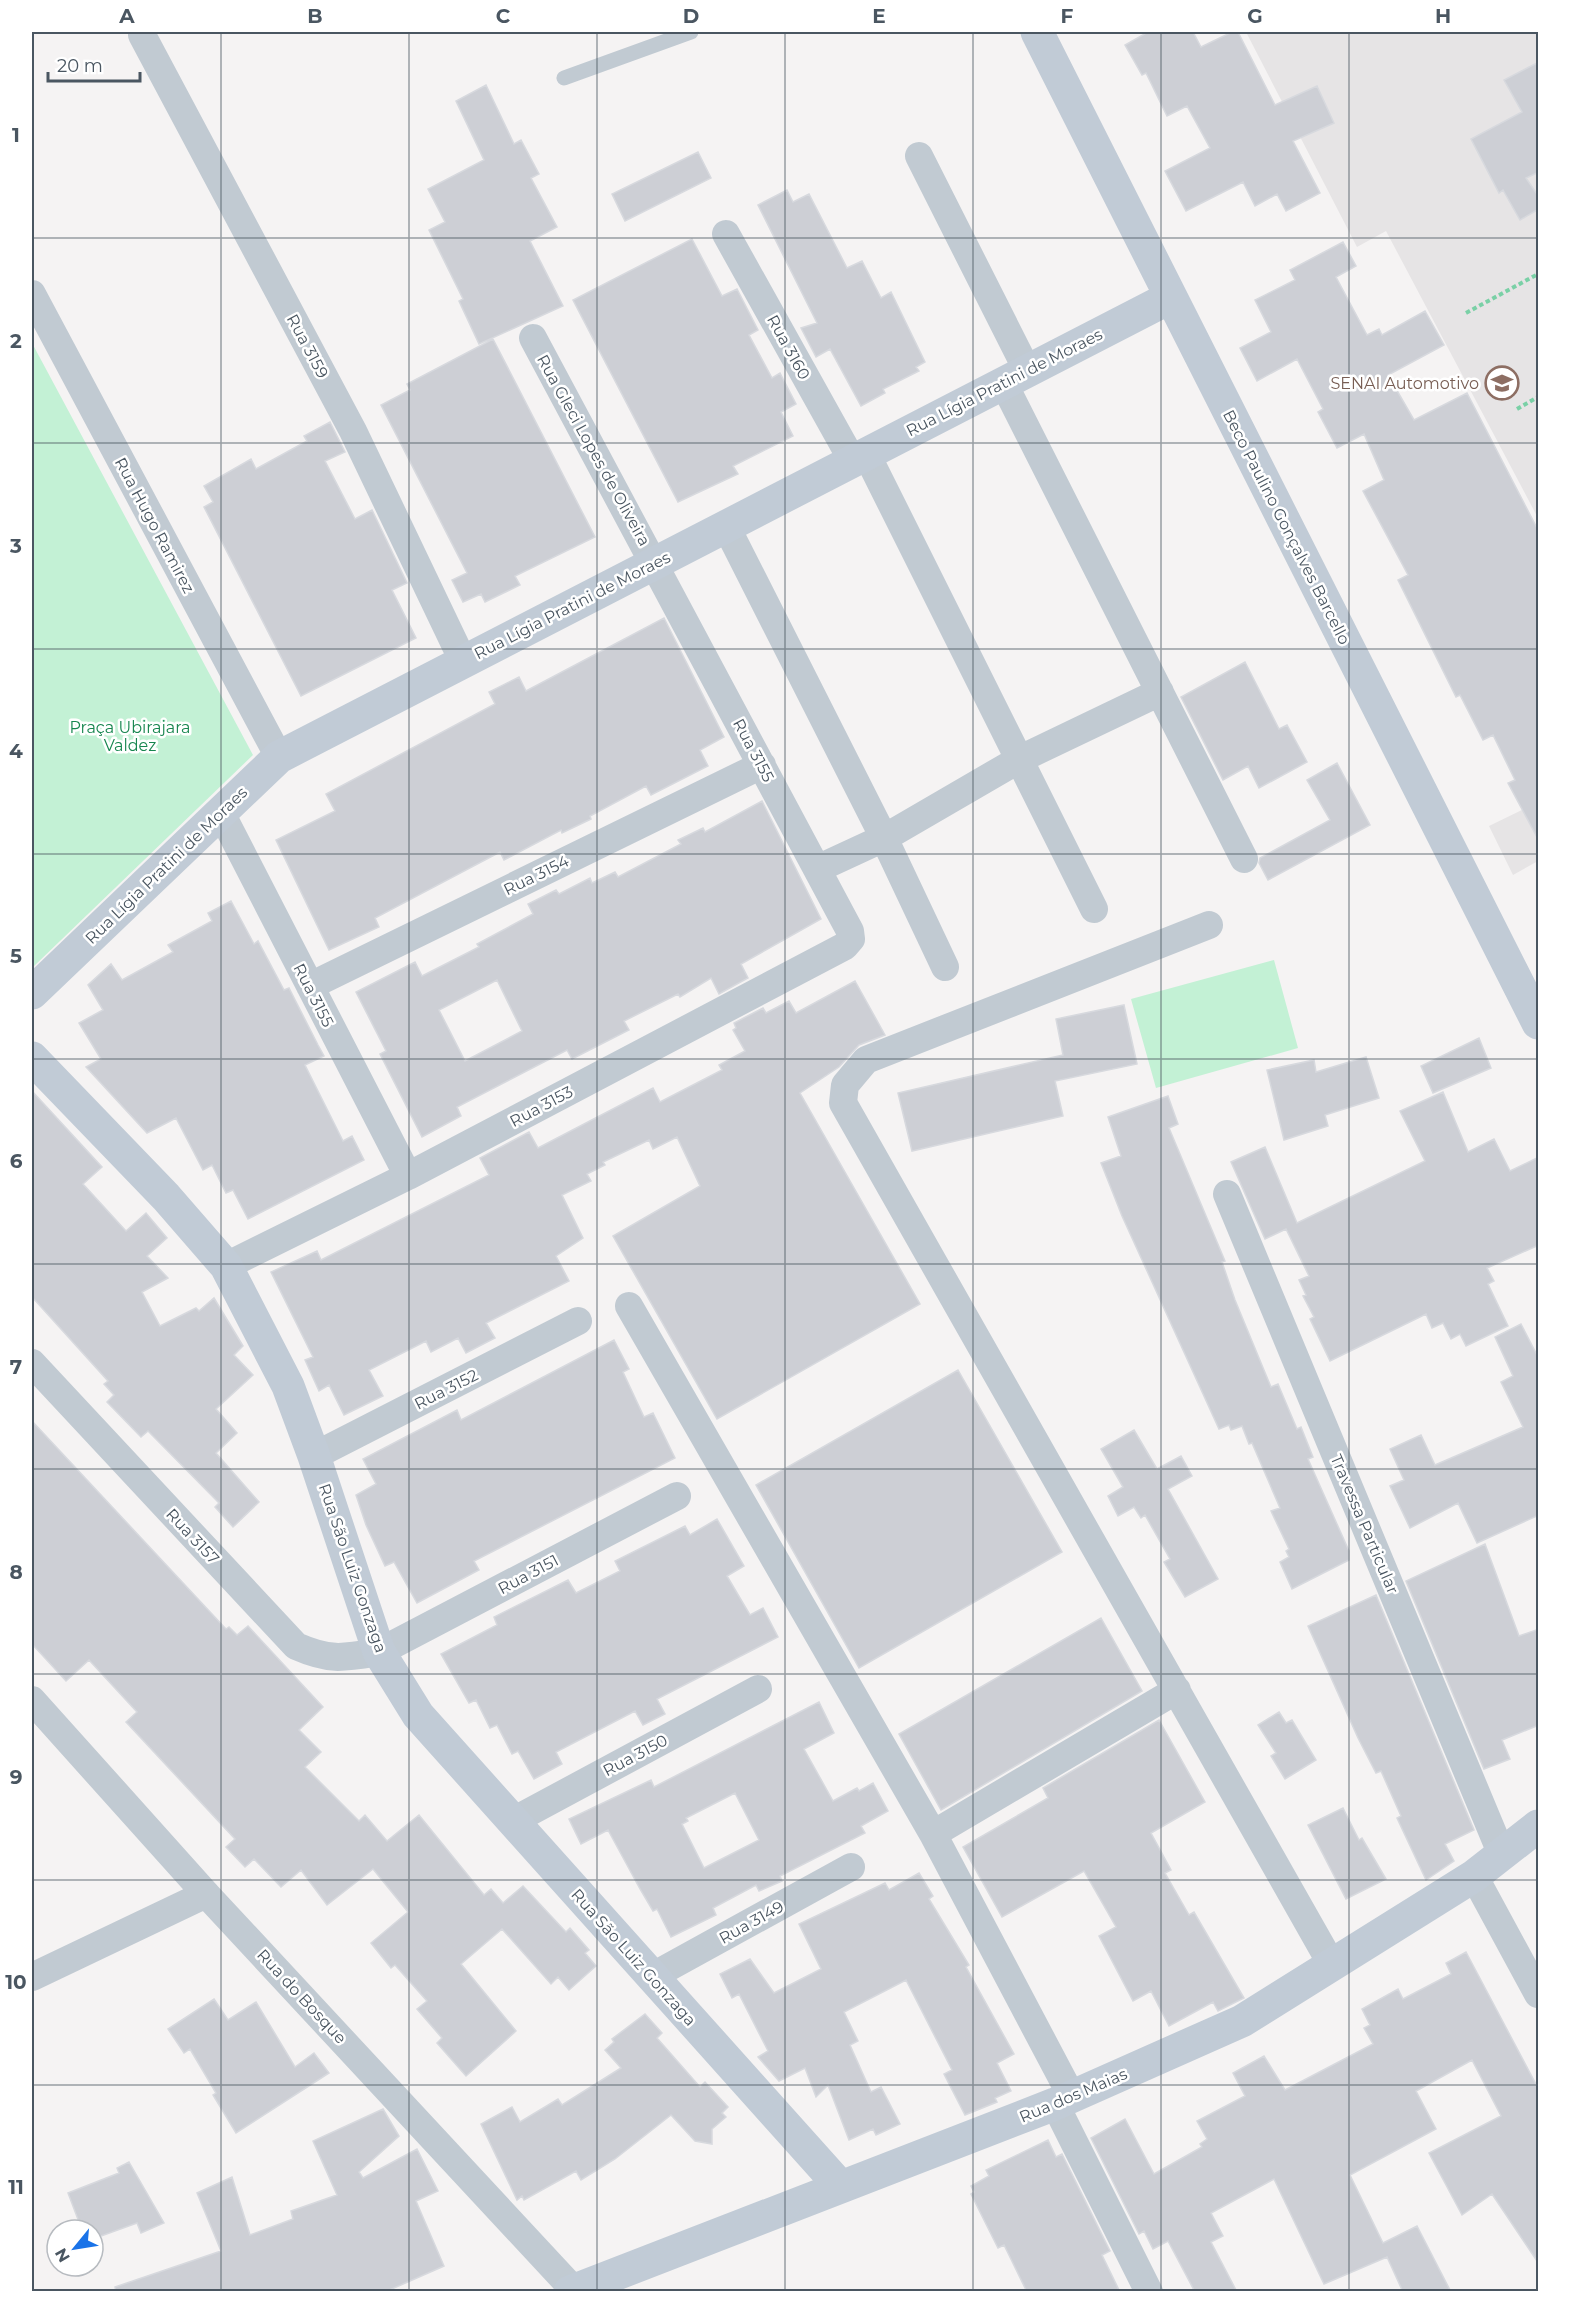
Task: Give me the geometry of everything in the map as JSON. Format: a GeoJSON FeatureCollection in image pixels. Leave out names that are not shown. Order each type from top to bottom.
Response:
{"type":"FeatureCollection","features":[{"type":"Feature","properties":{"kind":"street","name":"Beco Paulino Gonçalves Barcello"},"geometry":{"type":"LineString","coordinates":[[1037,32],[1169,298],[1539,1023]]}},
{"type":"Feature","properties":{"kind":"street","name":"Rua 3159"},"geometry":{"type":"LineString","coordinates":[[142,35],[353,431],[463,661]]}},
{"type":"Feature","properties":{"kind":"street"},"geometry":{"type":"LineString","coordinates":[[919,156],[1015,376],[1160,692],[1244,859]]}},
{"type":"Feature","properties":{"kind":"street","name":"Rua 3160"},"geometry":{"type":"LineString","coordinates":[[726,234],[859,457],[1020,759],[1094,909]]}},
{"type":"Feature","properties":{"kind":"street","name":"Rua Hugo Ramirez"},"geometry":{"type":"LineString","coordinates":[[32,294],[279,757]]}},
{"type":"Feature","properties":{"kind":"street","name":"Rua Lígia Pratini de Moraes"},"geometry":{"type":"LineString","coordinates":[[32,993],[279,757],[1169,298]]}},
{"type":"Feature","properties":{"kind":"street","name":"Rua Gleci Lopes de Oliveira"},"geometry":{"type":"LineString","coordinates":[[533,338],[655,562]]}},
{"type":"Feature","properties":{"kind":"street"},"geometry":{"type":"LineString","coordinates":[[726,526],[884,838],[945,967]]}},
{"type":"Feature","properties":{"kind":"street","name":"Rua 3155"},"geometry":{"type":"LineString","coordinates":[[655,562],[818,869],[850,931],[851,939]]}},
{"type":"Feature","properties":{"kind":"street"},"geometry":{"type":"LineString","coordinates":[[818,869],[884,838],[1020,759],[1160,692]]}},
{"type":"Feature","properties":{"kind":"street","name":"Rua 3154"},"geometry":{"type":"LineString","coordinates":[[310,986],[762,765]]}},
{"type":"Feature","properties":{"kind":"street","name":"Rua 3155"},"geometry":{"type":"LineString","coordinates":[[221,813],[408,1176]]}},
{"type":"Feature","properties":{"kind":"street"},"geometry":{"type":"LineString","coordinates":[[1209,925],[866,1060],[845,1085],[843,1103],[1332,1965]]}},
{"type":"Feature","properties":{"kind":"street","name":"Rua 3153"},"geometry":{"type":"LineString","coordinates":[[226,1266],[408,1176],[844,946],[851,939]]}},
{"type":"Feature","properties":{"kind":"street","name":"Rua São Luiz Gonzaga"},"geometry":{"type":"LineString","coordinates":[[32,1058],[166,1197],[226,1266],[288,1386],[314,1456],[379,1652],[418,1715],[840,2186]]}},
{"type":"Feature","properties":{"kind":"street","name":"Travessa Particular"},"geometry":{"type":"LineString","coordinates":[[1227,1194],[1502,1855]]}},
{"type":"Feature","properties":{"kind":"street"},"geometry":{"type":"LineString","coordinates":[[629,1306],[933,1834],[1063,2100],[1149,2292]]}},
{"type":"Feature","properties":{"kind":"street","name":"Rua 3152"},"geometry":{"type":"LineString","coordinates":[[314,1456],[578,1321]]}},
{"type":"Feature","properties":{"kind":"street","name":"Rua 3157"},"geometry":{"type":"LineString","coordinates":[[32,1363],[296,1647],[321,1657],[341,1658],[379,1652]]}},
{"type":"Feature","properties":{"kind":"street","name":"Rua 3151"},"geometry":{"type":"LineString","coordinates":[[379,1652],[677,1496]]}},
{"type":"Feature","properties":{"kind":"street","name":"Rua 3150"},"geometry":{"type":"LineString","coordinates":[[513,1821],[758,1689]]}},
{"type":"Feature","properties":{"kind":"street"},"geometry":{"type":"LineString","coordinates":[[933,1834],[1177,1690]]}},
{"type":"Feature","properties":{"kind":"street","name":"Rua do Bosque"},"geometry":{"type":"LineString","coordinates":[[32,1700],[206,1894],[572,2291]]}},
{"type":"Feature","properties":{"kind":"street","name":"Rua dos Maias"},"geometry":{"type":"LineString","coordinates":[[572,2291],[1063,2100],[1242,2022],[1474,1876],[1539,1826]]}},
{"type":"Feature","properties":{"kind":"street","name":"Rua 3149"},"geometry":{"type":"LineString","coordinates":[[651,1977],[851,1867]]}},
{"type":"Feature","properties":{"kind":"street"},"geometry":{"type":"LineString","coordinates":[[1474,1876],[1539,1994]]}},
{"type":"Feature","properties":{"kind":"street"},"geometry":{"type":"LineString","coordinates":[[32,1977],[206,1894]]}},
{"type":"Feature","properties":{"kind":"lane"},"geometry":{"type":"LineString","coordinates":[[564,78],[691,32]]}},
{"type":"Feature","properties":{"kind":"path"},"geometry":{"type":"LineString","coordinates":[[1466,313],[1539,274]]}},
{"type":"Feature","properties":{"kind":"path"},"geometry":{"type":"LineString","coordinates":[[1517,409],[1539,397]]}},
{"type":"Feature","properties":{"kind":"shaded area","name":"SENAI Automotivo"},"geometry":{"type":"Polygon","coordinates":[[[1246,32],[1538,32],[1538,518],[1386,231],[1357,247],[1246,32]]]}},
{"type":"Feature","properties":{"kind":"shaded area"},"geometry":{"type":"Polygon","coordinates":[[[1538,802],[1538,861],[1513,875],[1489,826],[1538,802]]]}},
{"type":"Feature","properties":{"kind":"green space","name":"Praça Ubirajara Valdez"},"geometry":{"type":"Polygon","coordinates":[[[32,343],[253,755],[32,968],[32,343]]]}},
{"type":"Feature","properties":{"kind":"green space"},"geometry":{"type":"Polygon","coordinates":[[[1274,960],[1298,1048],[1156,1088],[1131,999],[1274,960]]]}},
{"type":"Feature","properties":{"kind":"building"},"geometry":{"type":"Polygon","coordinates":[[[1148,32],[1193,32],[1201,47],[1232,32],[1238,32],[1275,105],[1317,86],[1334,123],[1293,141],[1320,193],[1286,211],[1277,194],[1255,206],[1243,182],[1186,211],[1165,171],[1210,148],[1187,106],[1167,116],[1146,73],[1142,75],[1125,45],[1148,32]]]}},
{"type":"Feature","properties":{"kind":"building"},"geometry":{"type":"Polygon","coordinates":[[[1539,62],[1539,172],[1526,178],[1539,197],[1539,209],[1520,220],[1503,190],[1499,193],[1471,139],[1522,112],[1504,80],[1539,62]]]}},
{"type":"Feature","properties":{"kind":"building"},"geometry":{"type":"Polygon","coordinates":[[[486,85],[514,144],[521,140],[539,174],[531,178],[557,227],[530,241],[563,306],[479,344],[459,301],[463,299],[429,230],[445,222],[428,189],[484,160],[456,101],[486,85]]]}},
{"type":"Feature","properties":{"kind":"building"},"geometry":{"type":"Polygon","coordinates":[[[698,152],[711,178],[625,221],[612,194],[698,152]]]}},
{"type":"Feature","properties":{"kind":"building"},"geometry":{"type":"Polygon","coordinates":[[[787,190],[793,202],[809,194],[847,268],[862,261],[881,298],[891,292],[925,362],[916,367],[919,371],[883,389],[885,393],[861,406],[830,349],[816,357],[801,328],[817,323],[758,205],[787,190]]]}},
{"type":"Feature","properties":{"kind":"building"},"geometry":{"type":"Polygon","coordinates":[[[692,239],[722,296],[737,289],[758,330],[749,335],[772,378],[780,373],[796,404],[781,412],[793,436],[733,466],[738,474],[678,502],[573,300],[692,239]]]}},
{"type":"Feature","properties":{"kind":"building"},"geometry":{"type":"Polygon","coordinates":[[[1343,242],[1356,266],[1336,277],[1367,335],[1379,329],[1382,335],[1425,311],[1444,345],[1388,375],[1414,420],[1467,393],[1539,532],[1539,841],[1508,783],[1515,780],[1493,735],[1483,740],[1460,695],[1456,697],[1398,580],[1408,575],[1363,491],[1384,480],[1364,434],[1337,448],[1318,412],[1323,409],[1297,359],[1257,381],[1240,348],[1271,332],[1255,300],[1295,280],[1290,270],[1343,242]]]}},
{"type":"Feature","properties":{"kind":"building"},"geometry":{"type":"Polygon","coordinates":[[[493,339],[595,537],[515,576],[520,585],[485,602],[481,594],[463,602],[452,580],[467,573],[381,405],[410,390],[407,384],[493,339]]]}},
{"type":"Feature","properties":{"kind":"building"},"geometry":{"type":"Polygon","coordinates":[[[330,422],[345,452],[325,461],[355,519],[372,510],[407,583],[392,590],[416,638],[301,696],[204,507],[213,502],[204,486],[251,459],[256,469],[307,441],[304,436],[330,422]]]}},
{"type":"Feature","properties":{"kind":"building"},"geometry":{"type":"Polygon","coordinates":[[[664,618],[724,737],[700,750],[708,766],[651,795],[646,786],[590,816],[591,819],[562,833],[561,830],[504,860],[500,852],[375,918],[379,927],[329,950],[276,840],[335,811],[326,794],[495,704],[489,692],[519,677],[526,691],[664,618]]]}},
{"type":"Feature","properties":{"kind":"building"},"geometry":{"type":"Polygon","coordinates":[[[1245,662],[1279,729],[1287,725],[1307,762],[1259,788],[1248,766],[1223,780],[1181,697],[1245,662]]]}},
{"type":"Feature","properties":{"kind":"building"},"geometry":{"type":"Polygon","coordinates":[[[1337,763],[1370,825],[1268,880],[1259,863],[1260,858],[1330,820],[1307,780],[1337,763]]]}},
{"type":"Feature","properties":{"kind":"building"},"geometry":{"type":"Polygon","coordinates":[[[762,801],[821,919],[741,964],[748,978],[719,994],[711,978],[680,997],[678,994],[624,1021],[629,1030],[572,1059],[567,1050],[457,1107],[461,1116],[422,1137],[380,1054],[386,1051],[356,992],[415,962],[422,976],[479,947],[477,944],[533,914],[528,904],[556,890],[559,894],[590,878],[592,883],[615,872],[618,877],[681,844],[678,840],[703,828],[705,832],[762,801]],[[497,980],[439,1010],[465,1061],[522,1031],[497,980]]]}},
{"type":"Feature","properties":{"kind":"building"},"geometry":{"type":"Polygon","coordinates":[[[231,901],[254,944],[258,941],[284,990],[289,988],[324,1056],[305,1065],[343,1141],[352,1136],[364,1160],[248,1219],[233,1190],[226,1193],[212,1165],[203,1170],[176,1118],[147,1133],[86,1067],[101,1059],[79,1023],[103,1010],[88,985],[111,964],[122,980],[173,952],[168,945],[212,921],[208,913],[231,901]]]}},
{"type":"Feature","properties":{"kind":"building"},"geometry":{"type":"Polygon","coordinates":[[[855,981],[885,1035],[859,1045],[839,1067],[800,1093],[920,1304],[717,1419],[613,1236],[700,1186],[677,1137],[653,1149],[649,1140],[603,1162],[605,1165],[587,1174],[591,1181],[562,1195],[583,1238],[556,1256],[569,1281],[486,1323],[495,1338],[466,1353],[458,1338],[431,1352],[426,1341],[369,1370],[383,1396],[344,1415],[329,1385],[319,1391],[305,1360],[313,1357],[271,1272],[317,1251],[321,1260],[489,1175],[480,1158],[529,1132],[538,1148],[653,1088],[660,1102],[722,1070],[719,1065],[745,1051],[733,1030],[736,1028],[734,1023],[763,1008],[766,1013],[789,1001],[796,1013],[855,981]]]}},
{"type":"Feature","properties":{"kind":"building"},"geometry":{"type":"Polygon","coordinates":[[[1124,1005],[1137,1064],[1055,1081],[1063,1116],[912,1151],[898,1093],[1063,1055],[1056,1019],[1124,1005]]]}},
{"type":"Feature","properties":{"kind":"building"},"geometry":{"type":"Polygon","coordinates":[[[1479,1038],[1491,1068],[1433,1093],[1421,1066],[1479,1038]]]}},
{"type":"Feature","properties":{"kind":"building"},"geometry":{"type":"Polygon","coordinates":[[[1366,1057],[1379,1098],[1325,1115],[1328,1126],[1284,1140],[1267,1070],[1314,1060],[1316,1072],[1366,1057]]]}},
{"type":"Feature","properties":{"kind":"building"},"geometry":{"type":"Polygon","coordinates":[[[32,1091],[102,1167],[83,1184],[126,1231],[146,1213],[167,1238],[147,1256],[168,1278],[142,1292],[160,1326],[196,1308],[199,1311],[214,1298],[243,1346],[234,1355],[253,1375],[216,1409],[237,1433],[216,1453],[259,1502],[233,1527],[215,1507],[219,1503],[148,1431],[141,1437],[107,1402],[114,1395],[104,1384],[108,1381],[32,1297],[32,1091]]]}},
{"type":"Feature","properties":{"kind":"building"},"geometry":{"type":"Polygon","coordinates":[[[1443,1092],[1468,1152],[1494,1139],[1510,1171],[1539,1157],[1539,1245],[1487,1268],[1494,1281],[1488,1284],[1508,1326],[1466,1346],[1460,1334],[1451,1339],[1443,1323],[1432,1328],[1426,1314],[1330,1361],[1310,1319],[1314,1317],[1303,1296],[1306,1295],[1299,1280],[1309,1276],[1286,1229],[1265,1239],[1231,1162],[1265,1147],[1297,1223],[1425,1161],[1400,1111],[1443,1092]]]}},
{"type":"Feature","properties":{"kind":"building"},"geometry":{"type":"Polygon","coordinates":[[[1168,1096],[1178,1124],[1169,1128],[1225,1261],[1222,1262],[1235,1300],[1271,1387],[1278,1384],[1297,1429],[1301,1427],[1313,1457],[1308,1459],[1349,1551],[1349,1560],[1292,1589],[1280,1562],[1289,1557],[1286,1551],[1289,1549],[1271,1511],[1280,1508],[1252,1443],[1249,1444],[1242,1426],[1231,1430],[1229,1425],[1219,1429],[1122,1216],[1101,1163],[1121,1156],[1108,1117],[1168,1096]]]}},
{"type":"Feature","properties":{"kind":"building"},"geometry":{"type":"Polygon","coordinates":[[[1521,1324],[1539,1359],[1539,1515],[1477,1543],[1458,1503],[1410,1528],[1390,1486],[1404,1480],[1390,1449],[1421,1435],[1435,1465],[1523,1427],[1501,1382],[1513,1376],[1495,1337],[1521,1324]]]}},
{"type":"Feature","properties":{"kind":"building"},"geometry":{"type":"Polygon","coordinates":[[[614,1340],[629,1369],[623,1372],[644,1417],[653,1413],[675,1458],[474,1561],[479,1570],[417,1603],[394,1562],[385,1566],[366,1525],[356,1495],[376,1484],[363,1459],[457,1410],[461,1420],[614,1340]]]}},
{"type":"Feature","properties":{"kind":"building"},"geometry":{"type":"Polygon","coordinates":[[[958,1370],[1062,1552],[859,1668],[756,1485],[958,1370]]]}},
{"type":"Feature","properties":{"kind":"building"},"geometry":{"type":"Polygon","coordinates":[[[32,1421],[226,1629],[229,1627],[237,1635],[248,1626],[323,1707],[299,1730],[321,1752],[305,1767],[359,1821],[365,1815],[387,1841],[419,1815],[484,1895],[491,1889],[503,1903],[523,1886],[566,1932],[570,1928],[589,1950],[585,1953],[596,1966],[569,1990],[558,1977],[551,1984],[502,1929],[461,1964],[516,2031],[466,2076],[437,2043],[442,2038],[417,2009],[427,2001],[395,1965],[391,1968],[371,1943],[408,1912],[373,1869],[327,1905],[301,1870],[281,1887],[254,1859],[245,1867],[226,1847],[235,1839],[126,1722],[137,1712],[89,1660],[66,1681],[32,1644],[32,1421]]]}},
{"type":"Feature","properties":{"kind":"building"},"geometry":{"type":"Polygon","coordinates":[[[1134,1430],[1157,1469],[1181,1456],[1192,1476],[1168,1489],[1218,1579],[1185,1597],[1164,1562],[1170,1559],[1145,1515],[1141,1518],[1134,1507],[1118,1516],[1108,1496],[1123,1487],[1101,1449],[1134,1430]]]}},
{"type":"Feature","properties":{"kind":"building"},"geometry":{"type":"Polygon","coordinates":[[[717,1519],[744,1566],[727,1576],[750,1615],[763,1608],[778,1637],[657,1699],[665,1714],[643,1725],[635,1711],[556,1752],[562,1764],[534,1779],[518,1751],[512,1754],[497,1725],[490,1728],[476,1700],[469,1703],[441,1654],[497,1625],[494,1617],[568,1580],[576,1593],[620,1571],[615,1561],[685,1526],[690,1535],[717,1519]]]}},
{"type":"Feature","properties":{"kind":"building"},"geometry":{"type":"Polygon","coordinates":[[[1485,1544],[1519,1636],[1539,1629],[1539,1725],[1502,1740],[1510,1759],[1484,1769],[1406,1581],[1485,1544]]]}},
{"type":"Feature","properties":{"kind":"building"},"geometry":{"type":"Polygon","coordinates":[[[1376,1595],[1474,1830],[1445,1844],[1454,1861],[1426,1880],[1397,1818],[1401,1816],[1381,1771],[1376,1773],[1358,1738],[1308,1626],[1376,1595]]]}},
{"type":"Feature","properties":{"kind":"building"},"geometry":{"type":"Polygon","coordinates":[[[1101,1618],[1142,1691],[941,1810],[899,1734],[1101,1618]]]}},
{"type":"Feature","properties":{"kind":"building"},"geometry":{"type":"Polygon","coordinates":[[[819,1702],[834,1733],[804,1749],[833,1801],[857,1788],[859,1791],[873,1783],[888,1811],[861,1826],[865,1833],[780,1876],[782,1881],[759,1891],[756,1885],[713,1908],[716,1915],[671,1937],[657,1909],[653,1911],[640,1889],[608,1830],[581,1844],[569,1819],[651,1780],[654,1787],[819,1702]],[[735,1793],[686,1818],[688,1821],[682,1824],[704,1868],[759,1840],[735,1793]]]}},
{"type":"Feature","properties":{"kind":"building"},"geometry":{"type":"Polygon","coordinates":[[[1279,1712],[1286,1723],[1292,1720],[1316,1760],[1285,1779],[1271,1756],[1276,1753],[1258,1725],[1279,1712]]]}},
{"type":"Feature","properties":{"kind":"building"},"geometry":{"type":"Polygon","coordinates":[[[1159,1720],[1205,1802],[1151,1833],[1171,1870],[1165,1873],[1189,1915],[1194,1912],[1244,1998],[1218,2011],[1213,2002],[1169,2026],[1151,1991],[1133,2001],[1099,1936],[1116,1927],[1084,1871],[1002,1917],[963,1847],[1048,1798],[1043,1788],[1159,1720]]]}},
{"type":"Feature","properties":{"kind":"building"},"geometry":{"type":"Polygon","coordinates":[[[1343,1808],[1359,1840],[1362,1838],[1386,1879],[1346,1899],[1308,1825],[1343,1808]]]}},
{"type":"Feature","properties":{"kind":"building"},"geometry":{"type":"Polygon","coordinates":[[[919,1873],[933,1896],[929,1899],[969,1965],[966,1967],[1014,2054],[997,2063],[1011,2091],[995,2098],[997,2102],[965,2115],[944,2074],[952,2070],[906,1980],[844,2012],[858,2041],[850,2045],[871,2092],[881,2087],[900,2124],[876,2135],[873,2129],[849,2140],[828,2085],[816,2097],[805,2068],[779,2081],[758,2057],[768,2051],[739,1994],[732,1998],[720,1974],[750,1959],[774,1993],[821,1969],[799,1924],[885,1883],[889,1890],[919,1873]]]}},
{"type":"Feature","properties":{"kind":"building"},"geometry":{"type":"Polygon","coordinates":[[[1466,1952],[1539,2090],[1539,2264],[1492,2194],[1462,2215],[1429,2153],[1501,2116],[1472,2060],[1416,2091],[1436,2129],[1350,2175],[1383,2243],[1417,2226],[1451,2292],[1403,2292],[1387,2257],[1324,2284],[1274,2179],[1211,2213],[1223,2236],[1211,2242],[1237,2292],[1195,2292],[1168,2241],[1153,2249],[1144,2231],[1139,2234],[1091,2138],[1125,2119],[1154,2174],[1202,2147],[1200,2144],[1207,2139],[1197,2121],[1245,2096],[1233,2073],[1264,2056],[1285,2090],[1373,2044],[1364,2028],[1370,2025],[1362,2009],[1398,1989],[1403,1999],[1451,1974],[1446,1963],[1466,1952]]]}},
{"type":"Feature","properties":{"kind":"building"},"geometry":{"type":"Polygon","coordinates":[[[214,1999],[228,2020],[256,2002],[295,2067],[314,2053],[329,2073],[236,2133],[213,2095],[216,2093],[190,2049],[184,2053],[168,2029],[214,1999]]]}},
{"type":"Feature","properties":{"kind":"building"},"geometry":{"type":"Polygon","coordinates":[[[645,2014],[662,2033],[657,2038],[700,2087],[705,2082],[728,2107],[722,2113],[726,2117],[712,2129],[712,2144],[695,2141],[671,2115],[615,2159],[581,2180],[576,2171],[524,2200],[522,2196],[517,2200],[481,2124],[512,2107],[520,2122],[558,2099],[562,2105],[621,2068],[605,2050],[614,2042],[612,2039],[645,2014]]]}},
{"type":"Feature","properties":{"kind":"building"},"geometry":{"type":"Polygon","coordinates":[[[383,2109],[399,2136],[359,2172],[363,2178],[417,2149],[438,2191],[416,2201],[444,2266],[385,2292],[116,2292],[115,2287],[221,2251],[197,2193],[232,2177],[250,2235],[293,2219],[291,2211],[337,2195],[313,2141],[383,2109]]]}},
{"type":"Feature","properties":{"kind":"building"},"geometry":{"type":"Polygon","coordinates":[[[1048,2140],[1056,2157],[1062,2154],[1110,2251],[1102,2255],[1120,2292],[1027,2292],[1004,2245],[998,2248],[971,2194],[974,2192],[971,2186],[989,2176],[986,2170],[1048,2140]]]}},
{"type":"Feature","properties":{"kind":"building"},"geometry":{"type":"Polygon","coordinates":[[[129,2162],[164,2223],[141,2233],[137,2223],[105,2235],[105,2218],[77,2218],[68,2193],[119,2173],[117,2168],[129,2162]]]}},
{"type":"Feature","properties":{"kind":"place","name":"SENAI Automotivo"},"geometry":{"type":"Point","coordinates":[1502,383]}}]}
